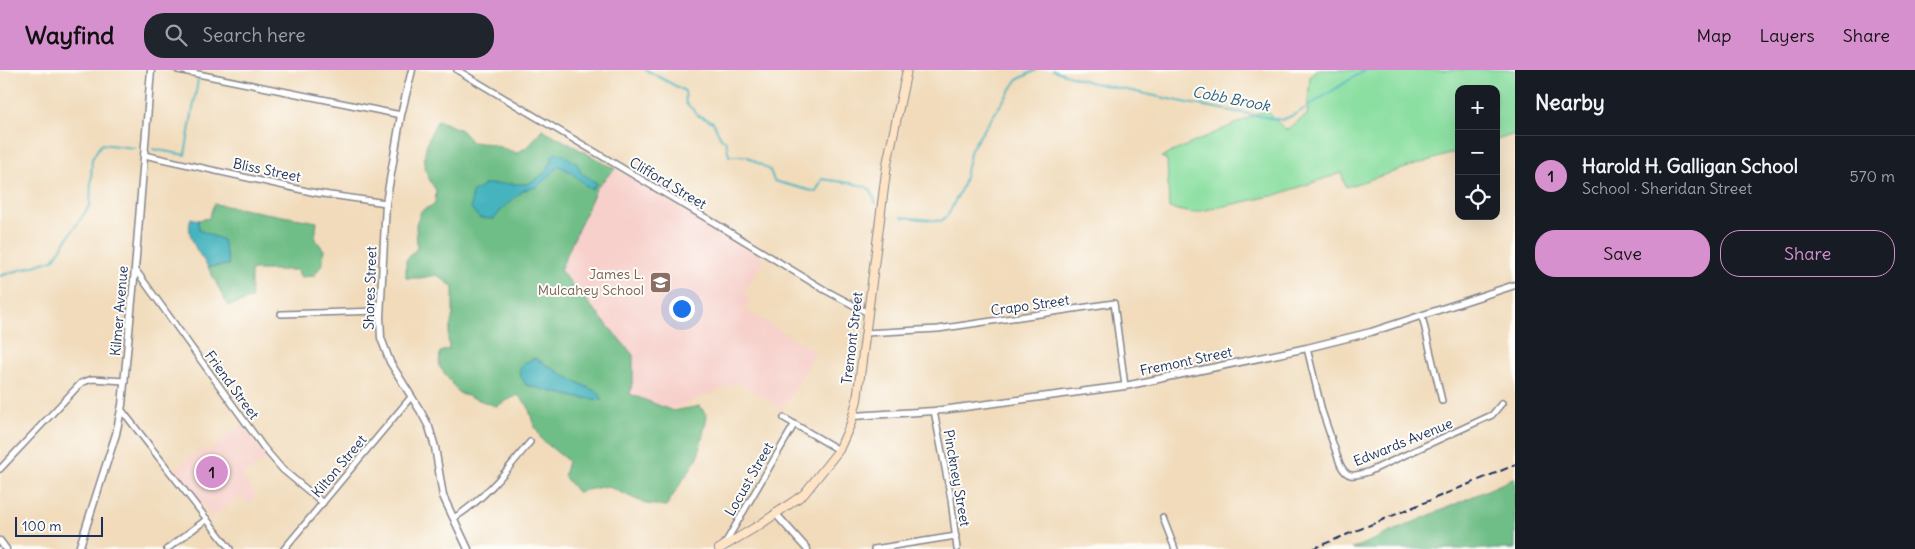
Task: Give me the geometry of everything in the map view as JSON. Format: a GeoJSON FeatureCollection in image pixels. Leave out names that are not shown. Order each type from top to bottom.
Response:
{"type":"FeatureCollection","features":[{"type":"Feature","properties":{"kind":"main road","name":"Tremont Street"},"geometry":{"type":"LineString","coordinates":[[721,547],[761,524],[804,494],[839,450],[853,416],[887,164],[907,70]]}},
{"type":"Feature","properties":{"kind":"street","name":"Kilmer Avenue"},"geometry":{"type":"LineString","coordinates":[[79,549],[116,434],[121,409],[136,269],[152,70]]}},
{"type":"Feature","properties":{"kind":"street"},"geometry":{"type":"LineString","coordinates":[[178,70],[401,115]]}},
{"type":"Feature","properties":{"kind":"street","name":"Shores Street"},"geometry":{"type":"LineString","coordinates":[[412,70],[401,115],[386,203],[380,331],[384,349],[390,362],[424,416],[431,433],[435,446],[442,491],[468,549]]}},
{"type":"Feature","properties":{"kind":"street","name":"Clifford Street"},"geometry":{"type":"LineString","coordinates":[[457,70],[724,228],[823,289],[868,313]]}},
{"type":"Feature","properties":{"kind":"street","name":"Bliss Street"},"geometry":{"type":"LineString","coordinates":[[144,155],[324,194],[386,203]]}},
{"type":"Feature","properties":{"kind":"street","name":"Friend Street"},"geometry":{"type":"LineString","coordinates":[[136,269],[267,452],[286,473],[323,503]]}},
{"type":"Feature","properties":{"kind":"street","name":"Fremont Street"},"geometry":{"type":"LineString","coordinates":[[853,416],[934,411],[1125,386],[1307,348],[1371,332],[1515,285]]}},
{"type":"Feature","properties":{"kind":"street","name":"Crapo Street"},"geometry":{"type":"LineString","coordinates":[[865,333],[945,328],[1114,303],[1125,386]]}},
{"type":"Feature","properties":{"kind":"street"},"geometry":{"type":"LineString","coordinates":[[281,314],[380,311]]}},
{"type":"Feature","properties":{"kind":"street"},"geometry":{"type":"LineString","coordinates":[[1422,316],[1442,401]]}},
{"type":"Feature","properties":{"kind":"street","name":"Edwards Avenue"},"geometry":{"type":"LineString","coordinates":[[1307,348],[1322,411],[1340,464],[1344,471],[1349,474],[1359,475],[1368,472],[1462,430],[1492,415],[1502,403]]}},
{"type":"Feature","properties":{"kind":"street"},"geometry":{"type":"LineString","coordinates":[[0,469],[81,383],[92,379],[125,381]]}},
{"type":"Feature","properties":{"kind":"street","name":"Kilton Street"},"geometry":{"type":"LineString","coordinates":[[284,549],[411,397]]}},
{"type":"Feature","properties":{"kind":"street"},"geometry":{"type":"LineString","coordinates":[[121,409],[230,549]]}},
{"type":"Feature","properties":{"kind":"street","name":"Pinckney Street"},"geometry":{"type":"LineString","coordinates":[[934,411],[951,499],[957,549]]}},
{"type":"Feature","properties":{"kind":"street"},"geometry":{"type":"LineString","coordinates":[[784,418],[839,450]]}},
{"type":"Feature","properties":{"kind":"street","name":"Locust Street"},"geometry":{"type":"LineString","coordinates":[[721,547],[794,425]]}},
{"type":"Feature","properties":{"kind":"street"},"geometry":{"type":"LineString","coordinates":[[454,518],[468,509],[491,489],[530,442]]}},
{"type":"Feature","properties":{"kind":"street"},"geometry":{"type":"LineString","coordinates":[[775,513],[808,549]]}},
{"type":"Feature","properties":{"kind":"street"},"geometry":{"type":"LineString","coordinates":[[1163,518],[1175,549]]}},
{"type":"Feature","properties":{"kind":"street"},"geometry":{"type":"LineString","coordinates":[[167,549],[207,519]]}},
{"type":"Feature","properties":{"kind":"street"},"geometry":{"type":"LineString","coordinates":[[874,549],[956,536]]}},
{"type":"Feature","properties":{"kind":"street"},"geometry":{"type":"LineString","coordinates":[[0,541],[6,549]]}},
{"type":"Feature","properties":{"kind":"shaded area","name":"James L. Mulcahey School"},"geometry":{"type":"Polygon","coordinates":[[[615,169],[764,259],[744,294],[751,298],[744,309],[816,352],[782,409],[738,382],[675,408],[652,405],[630,394],[633,378],[560,270],[586,197],[615,169]]]}},
{"type":"Feature","properties":{"kind":"shaded area"},"geometry":{"type":"Polygon","coordinates":[[[242,425],[266,459],[242,476],[256,496],[249,504],[242,496],[212,517],[175,469],[203,448],[206,452],[242,425]]]}},
{"type":"Feature","properties":{"kind":"green space"},"geometry":{"type":"Polygon","coordinates":[[[1316,70],[1515,70],[1515,134],[1500,139],[1500,85],[1455,85],[1455,152],[1346,187],[1341,173],[1276,195],[1192,213],[1169,208],[1167,160],[1161,157],[1266,110],[1286,130],[1307,115],[1310,76],[1316,70]]]}},
{"type":"Feature","properties":{"kind":"green space"},"geometry":{"type":"Polygon","coordinates":[[[438,120],[461,130],[472,142],[491,144],[517,153],[530,145],[542,129],[615,169],[597,187],[560,270],[633,355],[633,378],[630,394],[673,411],[700,406],[707,416],[698,457],[666,506],[646,504],[607,486],[577,492],[564,476],[568,461],[542,440],[533,423],[528,406],[518,395],[496,406],[459,393],[439,366],[440,352],[449,349],[448,337],[453,314],[453,287],[437,275],[406,278],[406,260],[417,248],[416,224],[421,211],[435,204],[436,190],[427,172],[425,155],[429,138],[438,120]]]}},
{"type":"Feature","properties":{"kind":"green space"},"geometry":{"type":"Polygon","coordinates":[[[214,204],[317,222],[315,239],[324,250],[323,263],[314,276],[300,277],[298,270],[251,270],[251,299],[228,306],[208,267],[229,265],[199,230],[198,220],[209,218],[214,204]]]}},
{"type":"Feature","properties":{"kind":"green space"},"geometry":{"type":"Polygon","coordinates":[[[1515,478],[1515,549],[1352,549],[1515,478]]]}},
{"type":"Feature","properties":{"kind":"water"},"geometry":{"type":"Polygon","coordinates":[[[555,153],[564,155],[577,163],[581,173],[597,183],[591,190],[572,173],[559,166],[537,187],[524,190],[504,207],[494,219],[479,218],[471,208],[472,193],[486,184],[527,184],[547,171],[552,161],[552,156],[555,153]]]}},
{"type":"Feature","properties":{"kind":"water"},"geometry":{"type":"Polygon","coordinates":[[[191,218],[198,220],[199,230],[223,240],[229,265],[208,267],[191,237],[191,218]]]}},
{"type":"Feature","properties":{"kind":"water"},"geometry":{"type":"Polygon","coordinates":[[[535,358],[599,393],[602,400],[574,397],[526,385],[519,373],[522,364],[535,358]]]}},
{"type":"Feature","properties":{"kind":"waterway","name":"Cobb Brook"},"geometry":{"type":"LineString","coordinates":[[646,70],[685,91],[686,104],[697,115],[713,122],[721,138],[726,141],[729,156],[746,156],[770,170],[774,181],[816,192],[822,179],[861,185],[870,190],[876,204]]}},
{"type":"Feature","properties":{"kind":"waterway","name":"Cobb Brook"},"geometry":{"type":"LineString","coordinates":[[902,217],[941,221],[948,215],[963,185],[971,149],[1017,80],[1036,70]]}},
{"type":"Feature","properties":{"kind":"waterway","name":"Cobb Brook"},"geometry":{"type":"LineString","coordinates":[[1053,70],[1089,82],[1282,120],[1296,114],[1365,70]]}},
{"type":"Feature","properties":{"kind":"waterway","name":"Cobb Brook"},"geometry":{"type":"LineString","coordinates":[[153,149],[185,155],[198,80]]}},
{"type":"Feature","properties":{"kind":"waterway","name":"Cobb Brook"},"geometry":{"type":"LineString","coordinates":[[0,276],[53,260],[90,205],[92,159],[101,144],[134,148]]}},
{"type":"Feature","properties":{"kind":"railway"},"geometry":{"type":"LineString","coordinates":[[1312,549],[1515,465]]}},
{"type":"Feature","properties":{"kind":"place","name":"James L. Mulcahey School"},"geometry":{"type":"Point","coordinates":[660,282]}},
{"type":"Feature","properties":{"kind":"place","name":"Harold H. Galligan School"},"geometry":{"type":"Point","coordinates":[212,472]}}]}
